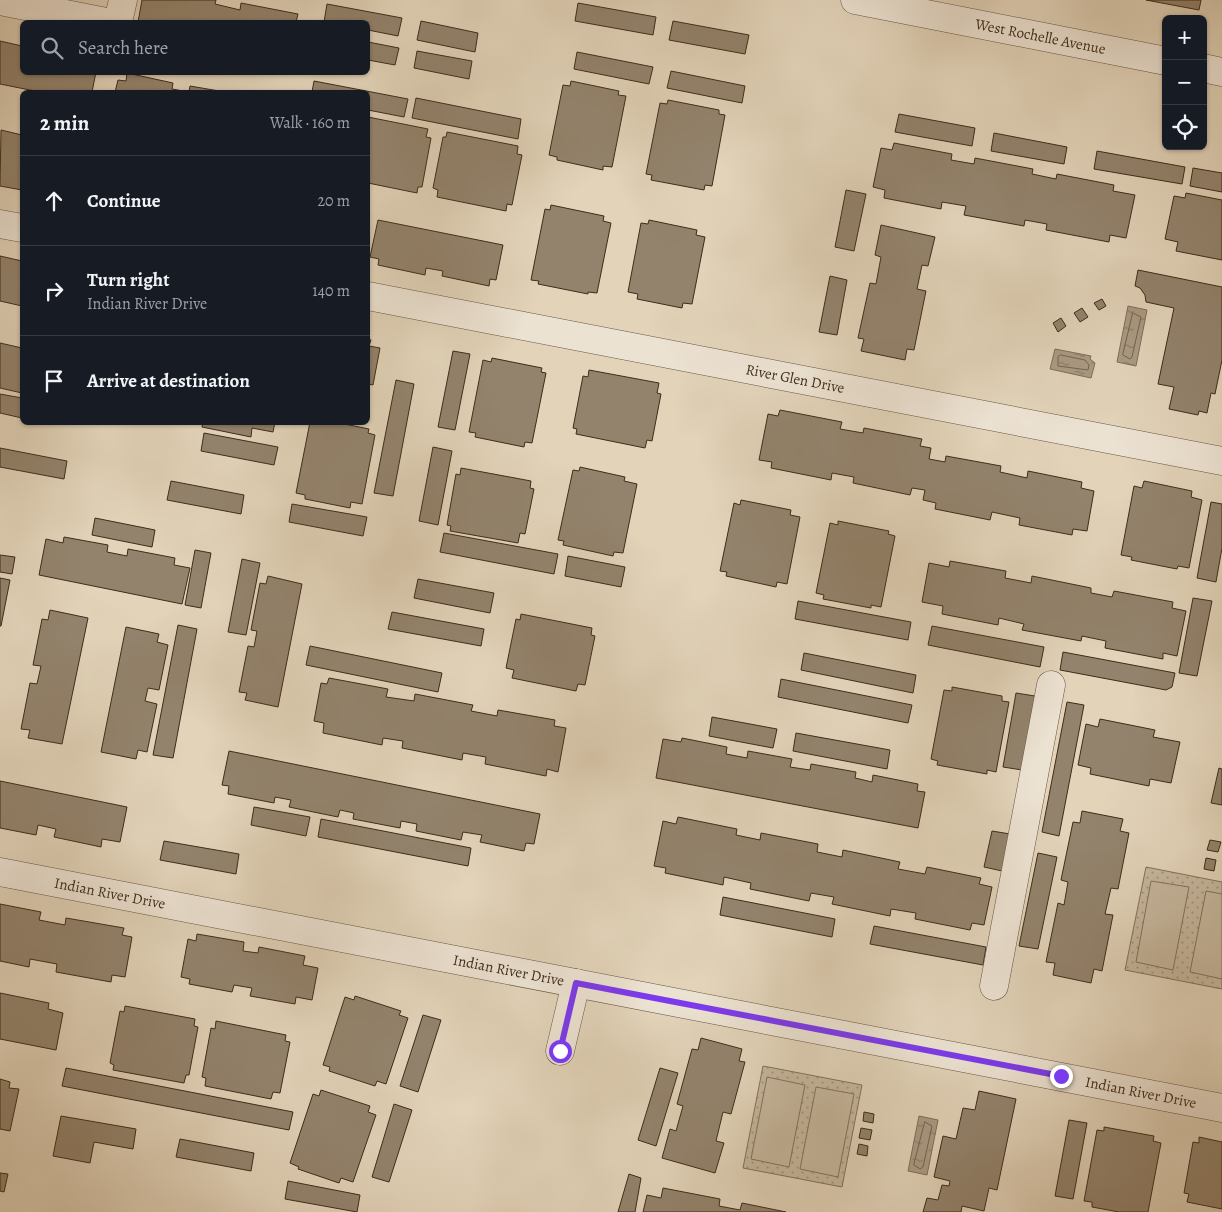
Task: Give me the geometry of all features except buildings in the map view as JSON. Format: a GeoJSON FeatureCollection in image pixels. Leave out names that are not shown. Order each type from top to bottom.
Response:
{"type":"FeatureCollection","features":[{"type":"Feature","properties":{"kind":"street"},"geometry":{"type":"LineString","coordinates":[[118,20],[123,0]]}},
{"type":"Feature","properties":{"kind":"street","name":"West Rochelle Avenue"},"geometry":{"type":"LineString","coordinates":[[855,0],[886,3],[1162,60]]}},
{"type":"Feature","properties":{"kind":"street"},"geometry":{"type":"LineString","coordinates":[[0,1],[96,20]]}},
{"type":"Feature","properties":{"kind":"street"},"geometry":{"type":"LineString","coordinates":[[1207,69],[1222,72]]}},
{"type":"Feature","properties":{"kind":"street"},"geometry":{"type":"LineString","coordinates":[[0,224],[20,228]]}},
{"type":"Feature","properties":{"kind":"street","name":"River Glen Drive"},"geometry":{"type":"LineString","coordinates":[[370,296],[1222,461]]}},
{"type":"Feature","properties":{"kind":"street"},"geometry":{"type":"LineString","coordinates":[[994,986],[1051,685]]}},
{"type":"Feature","properties":{"kind":"street","name":"Indian River Drive"},"geometry":{"type":"LineString","coordinates":[[0,872],[1222,1108]]}},
{"type":"Feature","properties":{"kind":"street"},"geometry":{"type":"LineString","coordinates":[[560,1051],[576,983]]}},
{"type":"Feature","properties":{"kind":"shaded area"},"geometry":{"type":"Polygon","coordinates":[[[1146,867],[1222,882],[1222,989],[1125,970],[1146,867]]]}},
{"type":"Feature","properties":{"kind":"shaded area"},"geometry":{"type":"Polygon","coordinates":[[[1151,881],[1189,887],[1173,970],[1136,962],[1151,881]]]}},
{"type":"Feature","properties":{"kind":"shaded area"},"geometry":{"type":"Polygon","coordinates":[[[1206,891],[1222,894],[1222,979],[1190,972],[1206,891]]]}},
{"type":"Feature","properties":{"kind":"shaded area"},"geometry":{"type":"Polygon","coordinates":[[[763,1066],[862,1085],[842,1187],[743,1168],[763,1066]]]}},
{"type":"Feature","properties":{"kind":"shaded area"},"geometry":{"type":"Polygon","coordinates":[[[767,1077],[805,1085],[789,1167],[751,1159],[767,1077]]]}},
{"type":"Feature","properties":{"kind":"shaded area"},"geometry":{"type":"Polygon","coordinates":[[[816,1087],[854,1094],[838,1177],[800,1169],[816,1087]]]}},
{"type":"Feature","properties":{"kind":"water"},"geometry":{"type":"Polygon","coordinates":[[[1128,306],[1147,310],[1136,366],[1117,362],[1128,306]]]}},
{"type":"Feature","properties":{"kind":"water"},"geometry":{"type":"Polygon","coordinates":[[[1055,349],[1091,356],[1090,359],[1095,363],[1091,378],[1050,369],[1055,349]]]}},
{"type":"Feature","properties":{"kind":"water"},"geometry":{"type":"Polygon","coordinates":[[[919,1116],[938,1120],[927,1175],[908,1171],[919,1116]]]}},
{"type":"Feature","properties":{"kind":"route"},"geometry":{"type":"LineString","coordinates":[[560,1051],[576,983],[1061,1076]]}}]}
